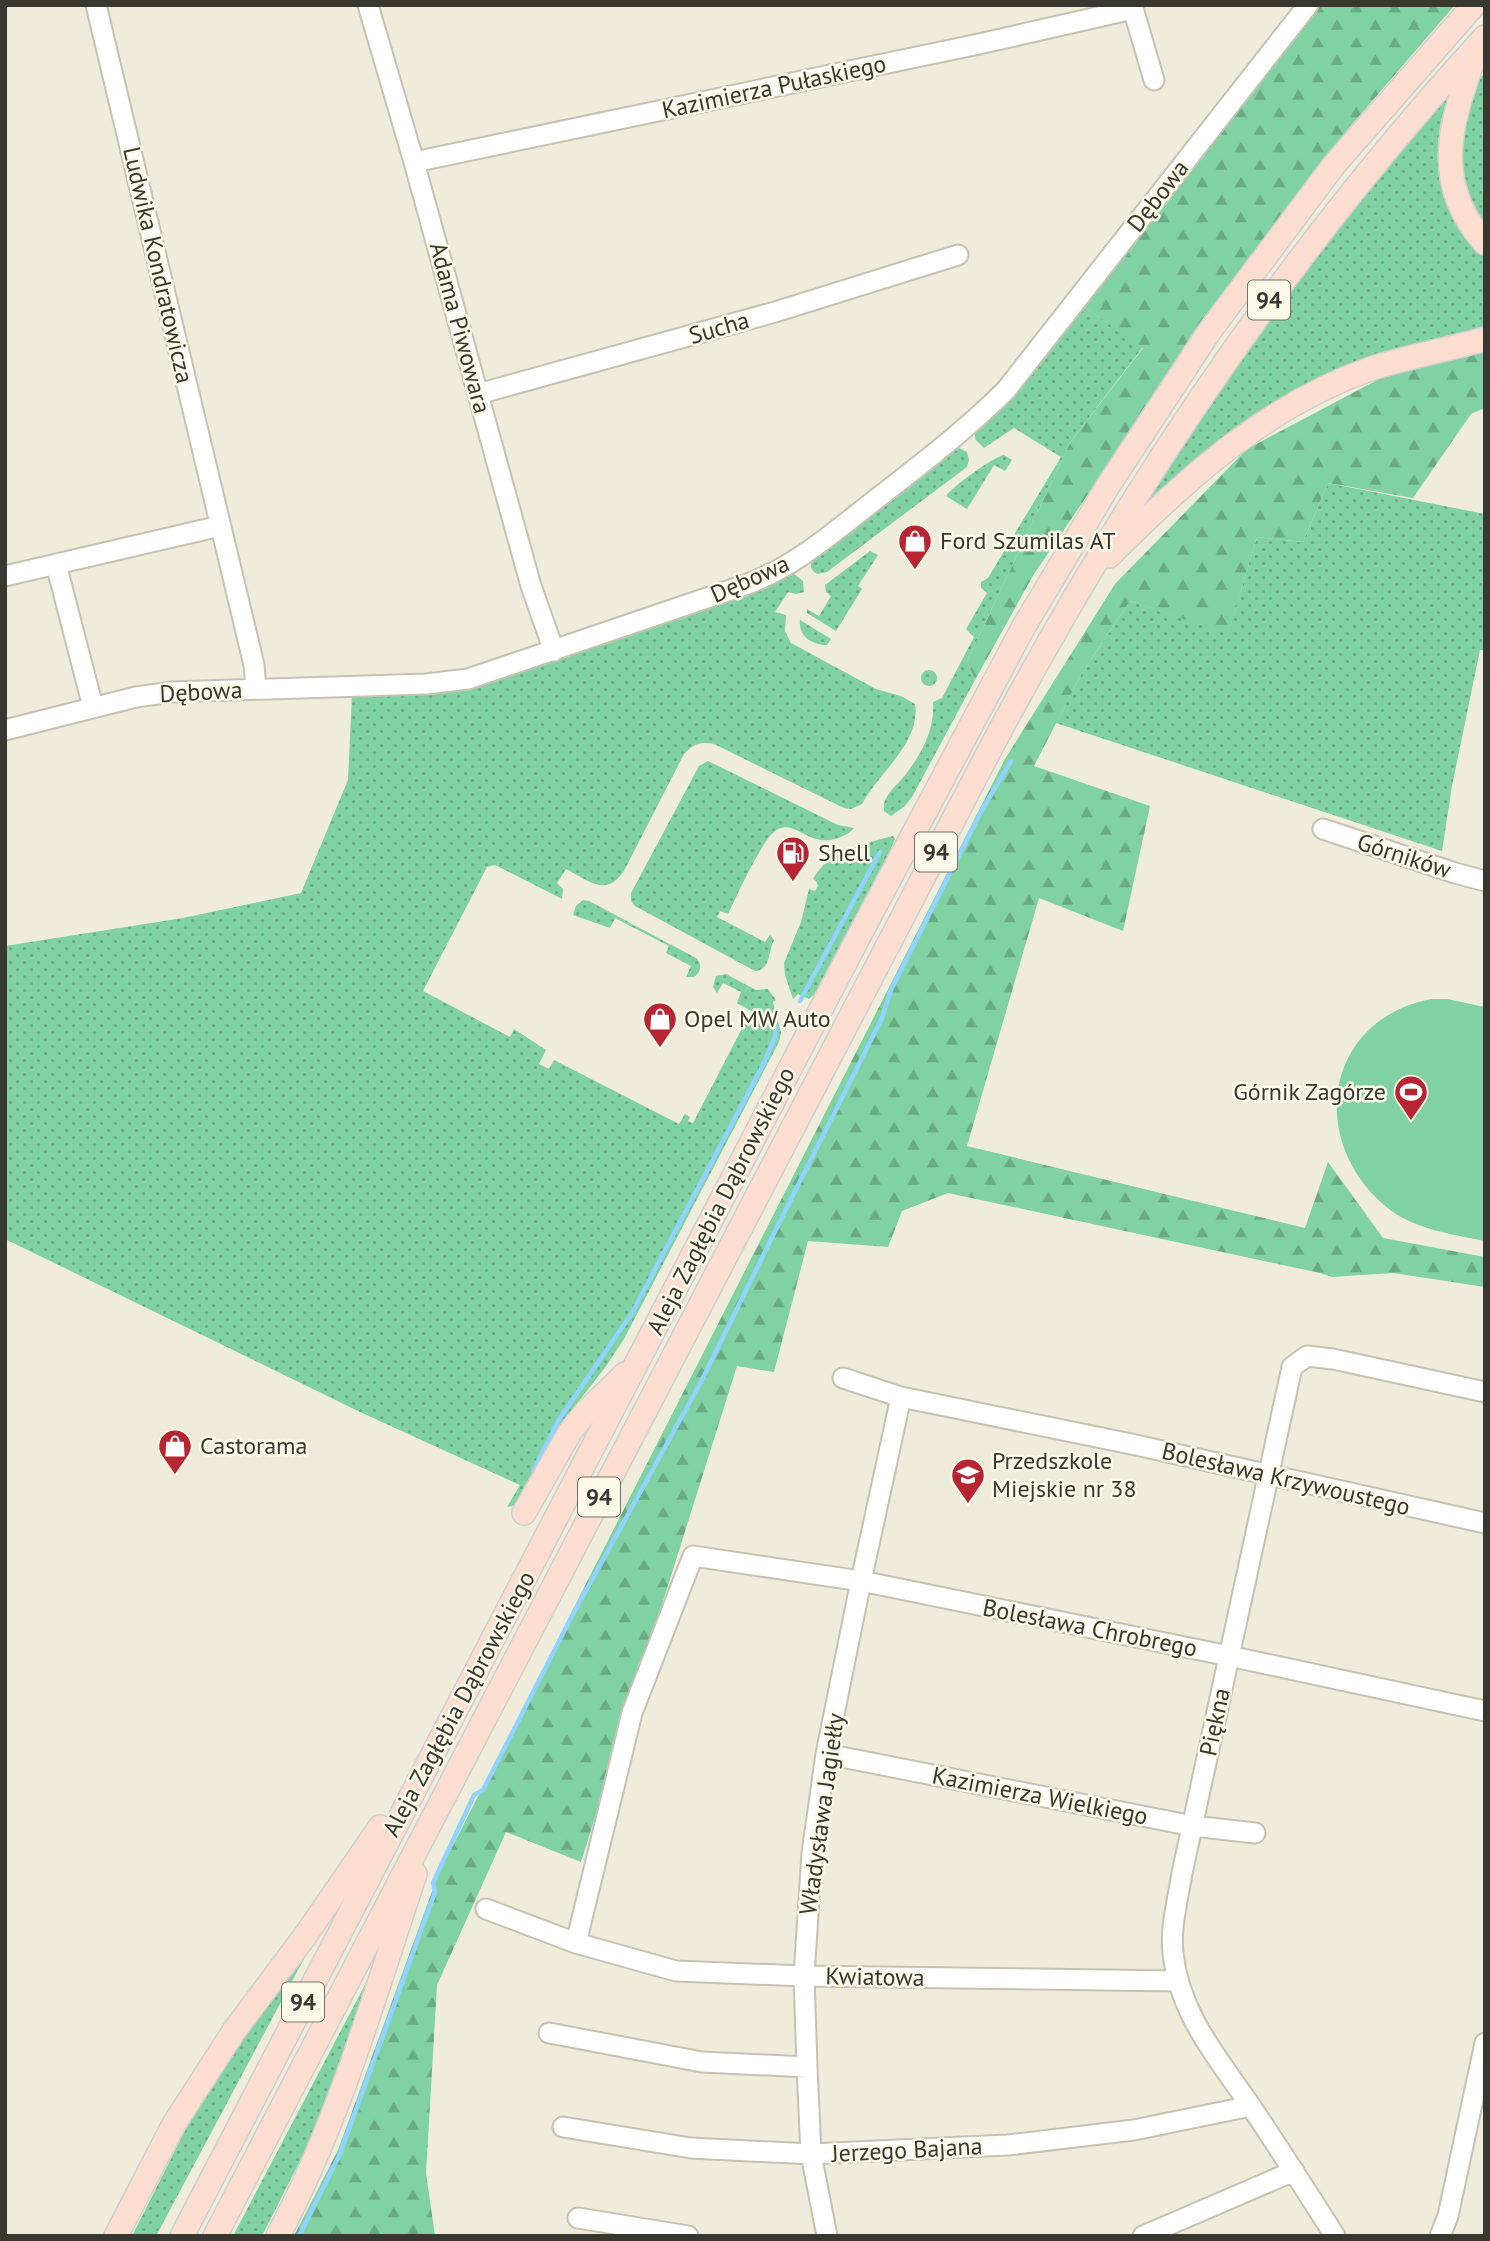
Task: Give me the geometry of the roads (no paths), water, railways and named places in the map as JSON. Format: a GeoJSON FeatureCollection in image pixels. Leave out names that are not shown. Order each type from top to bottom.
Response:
{"type":"FeatureCollection","features":[{"type":"Feature","properties":{"kind":"main road","name":"Aleja Zagłębia Dąbrowskiego"},"geometry":{"type":"LineString","coordinates":[[182,2236],[858,938],[1017,640],[1108,486],[1209,332],[1334,165],[1474,5]]}},
{"type":"Feature","properties":{"kind":"main road","name":"Aleja Zagłębia Dąbrowskiego"},"geometry":{"type":"LineString","coordinates":[[215,2236],[1009,713],[1084,580],[1189,414],[1289,272],[1366,172],[1483,38]]}},
{"type":"Feature","properties":{"kind":"main road"},"geometry":{"type":"LineString","coordinates":[[1483,38],[1455,113],[1449,158],[1459,199],[1474,229],[1485,243]]}},
{"type":"Feature","properties":{"kind":"main road"},"geometry":{"type":"LineString","coordinates":[[1084,580],[1192,476],[1258,427],[1353,376],[1377,367],[1485,339]]}},
{"type":"Feature","properties":{"kind":"main road"},"geometry":{"type":"LineString","coordinates":[[524,1513],[570,1433],[586,1412],[638,1363]]}},
{"type":"Feature","properties":{"kind":"main road"},"geometry":{"type":"LineString","coordinates":[[116,2236],[174,2124],[227,2042],[305,1936],[398,1801],[425,1769]]}},
{"type":"Feature","properties":{"kind":"main road"},"geometry":{"type":"LineString","coordinates":[[278,2236],[299,2197],[349,2077],[435,1811]]}},
{"type":"Feature","properties":{"kind":"street","name":"Ludwika Kondratowicza"},"geometry":{"type":"LineString","coordinates":[[96,5],[254,665],[256,689]]}},
{"type":"Feature","properties":{"kind":"street","name":"Adama Piwowara"},"geometry":{"type":"LineString","coordinates":[[368,5],[531,586],[554,651]]}},
{"type":"Feature","properties":{"kind":"street","name":"Dębowa"},"geometry":{"type":"LineString","coordinates":[[5,730],[93,707],[163,693],[442,683],[468,679],[745,586],[775,573],[856,515],[960,433],[1006,390],[1308,5]]}},
{"type":"Feature","properties":{"kind":"street"},"geometry":{"type":"LineString","coordinates":[[1132,7],[1154,80]]}},
{"type":"Feature","properties":{"kind":"street","name":"Kazimierza Pułaskiego"},"geometry":{"type":"LineString","coordinates":[[414,162],[979,44],[1132,7]]}},
{"type":"Feature","properties":{"kind":"street","name":"Sucha"},"geometry":{"type":"LineString","coordinates":[[478,394],[762,316],[958,255]]}},
{"type":"Feature","properties":{"kind":"street"},"geometry":{"type":"LineString","coordinates":[[5,576],[220,526]]}},
{"type":"Feature","properties":{"kind":"street"},"geometry":{"type":"LineString","coordinates":[[56,564],[93,707]]}},
{"type":"Feature","properties":{"kind":"street","name":"Górników"},"geometry":{"type":"LineString","coordinates":[[1323,829],[1485,881]]}},
{"type":"Feature","properties":{"kind":"street","name":"Piękna"},"geometry":{"type":"LineString","coordinates":[[1335,2236],[1251,2106],[1206,2043],[1188,2010],[1172,1951],[1174,1920],[1228,1656],[1292,1367],[1307,1356],[1333,1359],[1485,1392]]}},
{"type":"Feature","properties":{"kind":"street","name":"Bolesława Krzywoustego"},"geometry":{"type":"LineString","coordinates":[[843,1378],[901,1397],[1136,1445],[1485,1523]]}},
{"type":"Feature","properties":{"kind":"street","name":"Władysława Jagiełły"},"geometry":{"type":"LineString","coordinates":[[827,2236],[811,2154],[807,2067],[804,1976],[812,1853],[826,1754],[901,1397]]}},
{"type":"Feature","properties":{"kind":"street","name":"Bolesława Chrobrego"},"geometry":{"type":"LineString","coordinates":[[576,1942],[632,1713],[693,1556],[861,1581],[1485,1711]]}},
{"type":"Feature","properties":{"kind":"street","name":"Kazimierza Wielkiego"},"geometry":{"type":"LineString","coordinates":[[826,1754],[1193,1826],[1255,1833]]}},
{"type":"Feature","properties":{"kind":"street","name":"Kwiatowa"},"geometry":{"type":"LineString","coordinates":[[486,1909],[576,1942],[676,1971],[804,1976],[1178,1981]]}},
{"type":"Feature","properties":{"kind":"street"},"geometry":{"type":"LineString","coordinates":[[549,2033],[702,2062],[807,2067]]}},
{"type":"Feature","properties":{"kind":"street"},"geometry":{"type":"LineString","coordinates":[[1440,2236],[1448,2216],[1485,2043]]}},
{"type":"Feature","properties":{"kind":"street","name":"Jerzego Bajana"},"geometry":{"type":"LineString","coordinates":[[563,2127],[691,2148],[811,2154],[1008,2145],[1134,2130],[1251,2106]]}},
{"type":"Feature","properties":{"kind":"street"},"geometry":{"type":"LineString","coordinates":[[1143,2236],[1294,2171]]}},
{"type":"Feature","properties":{"kind":"street"},"geometry":{"type":"LineString","coordinates":[[578,2218],[688,2236]]}},
{"type":"Feature","properties":{"kind":"waterway"},"geometry":{"type":"LineString","coordinates":[[299,2236],[340,2154],[435,1892],[433,1883],[474,1795],[483,1790],[572,1616],[702,1380],[882,1018],[891,990],[982,810],[1011,761]]}},
{"type":"Feature","properties":{"kind":"waterway"},"geometry":{"type":"LineString","coordinates":[[800,1001],[880,852]]}},
{"type":"Feature","properties":{"kind":"waterway"},"geometry":{"type":"LineString","coordinates":[[533,1471],[558,1421],[632,1313],[764,1063],[775,1037],[776,1027]]}},
{"type":"Feature","properties":{"kind":"place","name":"Ford Szumilas AT"},"geometry":{"type":"Point","coordinates":[915,571]}},
{"type":"Feature","properties":{"kind":"place","name":"Shell"},"geometry":{"type":"Point","coordinates":[793,883]}},
{"type":"Feature","properties":{"kind":"place","name":"Opel MW Auto"},"geometry":{"type":"Point","coordinates":[660,1049]}},
{"type":"Feature","properties":{"kind":"place","name":"Górnik Zagórze"},"geometry":{"type":"Point","coordinates":[1411,1122]}},
{"type":"Feature","properties":{"kind":"place","name":"Castorama"},"geometry":{"type":"Point","coordinates":[175,1476]}},
{"type":"Feature","properties":{"kind":"place","name":"Przedszkole Miejskie nr 38"},"geometry":{"type":"Point","coordinates":[968,1505]}}]}
